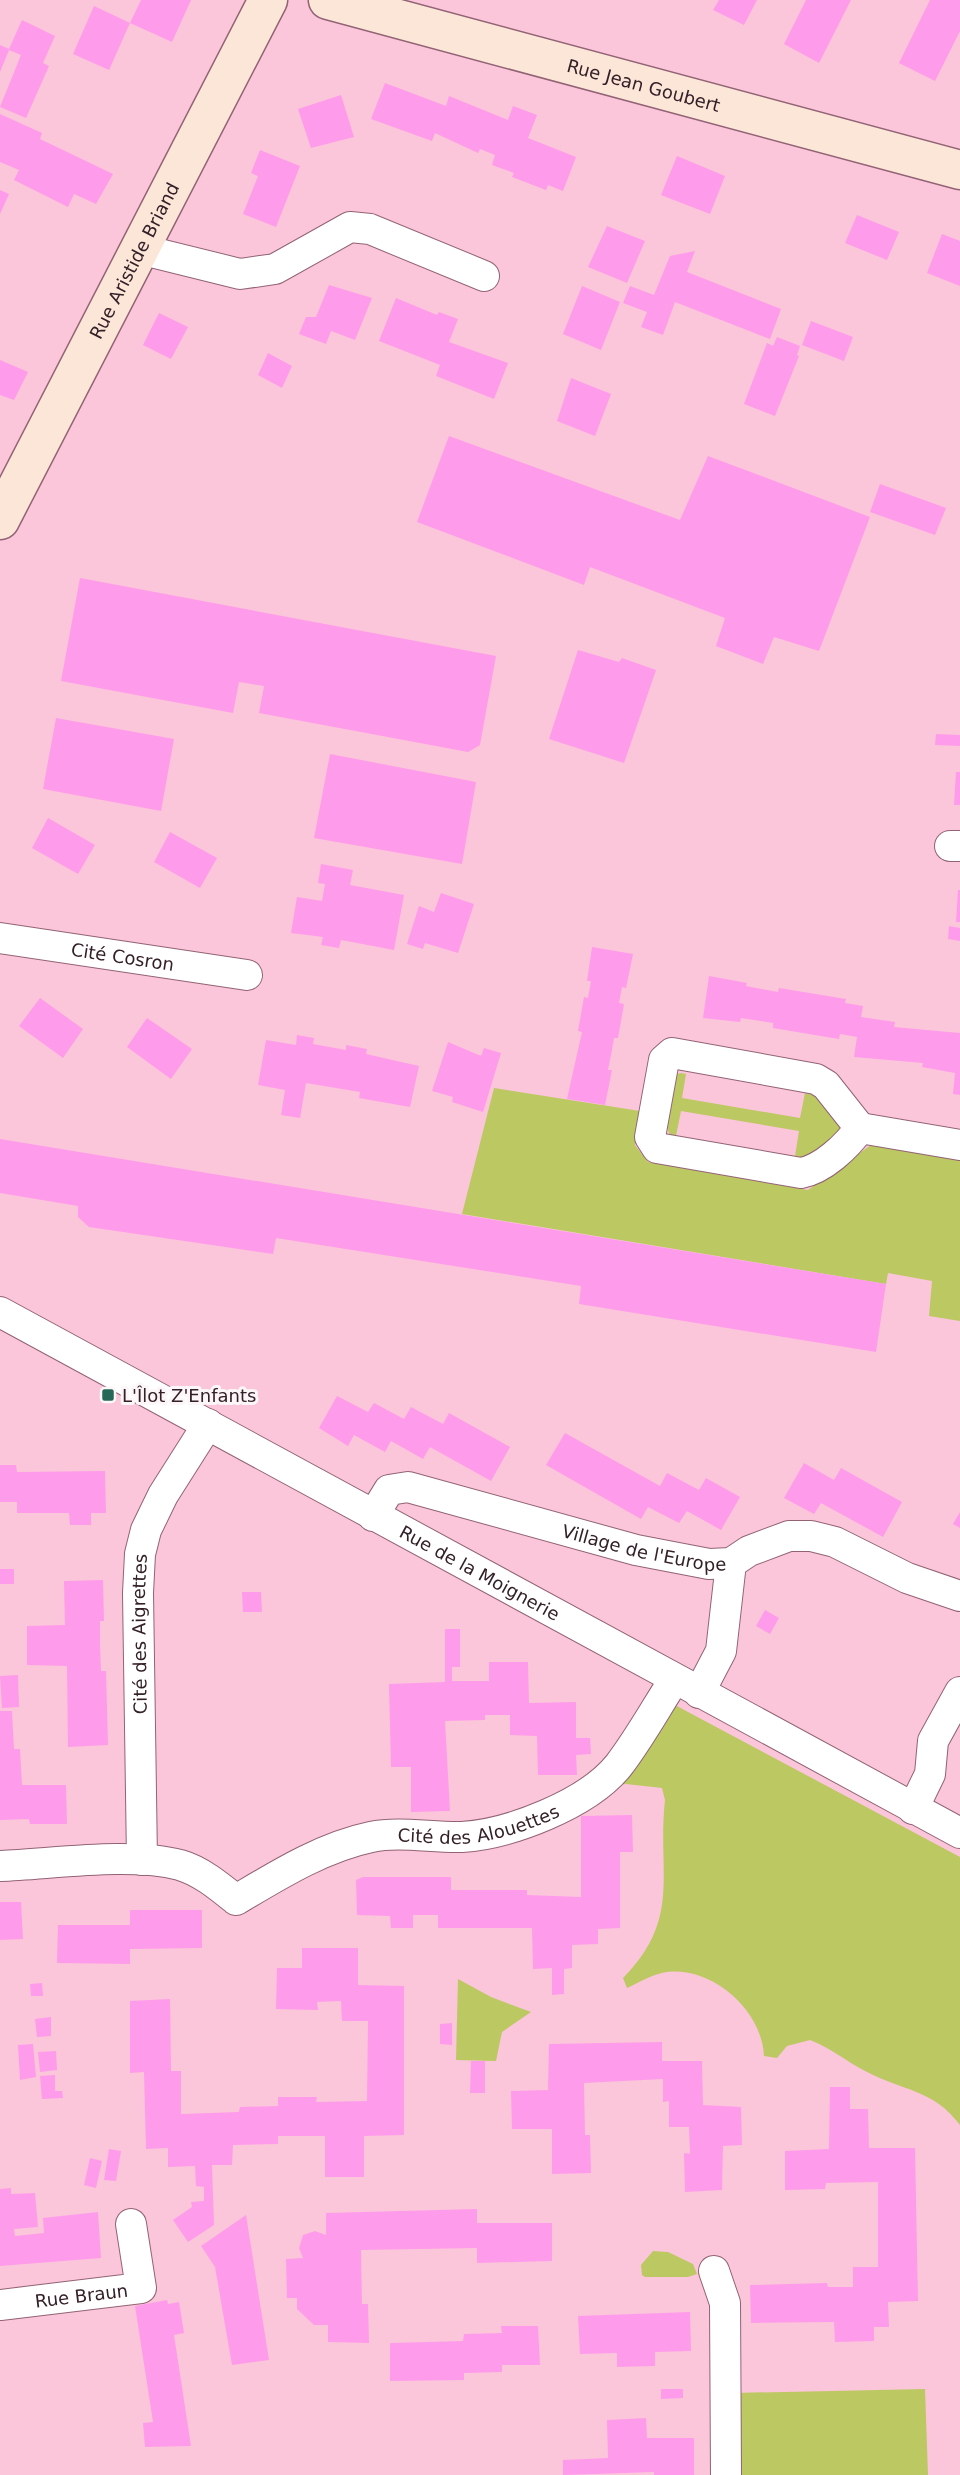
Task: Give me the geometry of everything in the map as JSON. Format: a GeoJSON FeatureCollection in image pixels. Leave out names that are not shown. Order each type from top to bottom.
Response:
{"type":"FeatureCollection","features":[{"type":"Feature","properties":{"kind":"main road","name":"Rue Aristide Briand"},"geometry":{"type":"LineString","coordinates":[[0,520],[268,0]]}},
{"type":"Feature","properties":{"kind":"main road","name":"Rue Jean Goubert"},"geometry":{"type":"LineString","coordinates":[[328,0],[960,170]]}},
{"type":"Feature","properties":{"kind":"street"},"geometry":{"type":"LineString","coordinates":[[139,250],[240,274],[275,269],[349,228],[370,229],[484,276]]}},
{"type":"Feature","properties":{"kind":"street","name":"Cité Cosron"},"geometry":{"type":"LineString","coordinates":[[0,938],[247,975]]}},
{"type":"Feature","properties":{"kind":"street"},"geometry":{"type":"LineString","coordinates":[[860,1128],[852,1139],[813,1171],[801,1173],[657,1147],[650,1137],[664,1060],[673,1053],[816,1079],[826,1085],[860,1128],[960,1145]]}},
{"type":"Feature","properties":{"kind":"street","name":"Rue de la Moignerie"},"geometry":{"type":"LineString","coordinates":[[0,1311],[686,1687],[960,1833]]}},
{"type":"Feature","properties":{"kind":"street","name":"Cité des Aigrettes"},"geometry":{"type":"LineString","coordinates":[[142,1860],[140,1554],[146,1530],[159,1504],[208,1424]]}},
{"type":"Feature","properties":{"kind":"street","name":"Village de l'Europe"},"geometry":{"type":"LineString","coordinates":[[373,1516],[389,1490],[408,1487],[636,1550],[709,1564],[731,1563],[768,1543],[789,1536],[811,1536],[860,1553],[907,1578],[960,1596]]}},
{"type":"Feature","properties":{"kind":"street","name":"Cité des Alouettes"},"geometry":{"type":"LineString","coordinates":[[142,1860],[182,1866],[215,1883],[236,1900],[284,1871],[373,1837],[463,1836],[507,1830],[541,1816],[597,1786],[721,1651],[731,1563]]}},
{"type":"Feature","properties":{"kind":"street"},"geometry":{"type":"LineString","coordinates":[[913,1809],[930,1774],[933,1741],[960,1692]]}},
{"type":"Feature","properties":{"kind":"street"},"geometry":{"type":"LineString","coordinates":[[0,1866],[142,1860]]}},
{"type":"Feature","properties":{"kind":"street","name":"Rue Braun"},"geometry":{"type":"LineString","coordinates":[[0,2305],[141,2288],[131,2224]]}},
{"type":"Feature","properties":{"kind":"street"},"geometry":{"type":"LineString","coordinates":[[714,2271],[725,2303],[726,2475]]}},
{"type":"Feature","properties":{"kind":"green space"},"geometry":{"type":"Polygon","coordinates":[[[677,1074],[686,1074],[682,1098],[800,1118],[805,1093],[818,1096],[841,1121],[839,1136],[810,1159],[795,1156],[799,1131],[681,1111],[676,1136],[670,1135],[665,1123],[677,1074]]]}},
{"type":"Feature","properties":{"kind":"green space"},"geometry":{"type":"Polygon","coordinates":[[[494,1088],[640,1111],[635,1145],[648,1162],[808,1190],[875,1142],[960,1157],[960,1321],[929,1316],[932,1281],[888,1273],[886,1284],[462,1214],[494,1088]]]}},
{"type":"Feature","properties":{"kind":"green space"},"geometry":{"type":"Polygon","coordinates":[[[673,1704],[960,1857],[960,2125],[950,2113],[928,2097],[867,2072],[810,2040],[787,2046],[777,2058],[764,2056],[755,2023],[745,2008],[732,1995],[702,1977],[685,1972],[667,1972],[627,1988],[623,1978],[641,1956],[660,1915],[664,1873],[665,1800],[662,1788],[626,1784],[609,1786],[673,1704]]]}},
{"type":"Feature","properties":{"kind":"green space"},"geometry":{"type":"Polygon","coordinates":[[[458,1979],[491,1997],[531,2012],[502,2032],[496,2061],[456,2060],[458,1979]]]}},
{"type":"Feature","properties":{"kind":"green space"},"geometry":{"type":"Polygon","coordinates":[[[653,2251],[668,2252],[693,2264],[697,2274],[688,2277],[645,2277],[642,2275],[641,2265],[653,2251]]]}},
{"type":"Feature","properties":{"kind":"green space"},"geometry":{"type":"Polygon","coordinates":[[[925,2389],[928,2475],[733,2475],[732,2393],[925,2389]]]}},
{"type":"Feature","properties":{"kind":"building"},"geometry":{"type":"Polygon","coordinates":[[[141,0],[191,0],[172,42],[130,23],[141,0]]]}},
{"type":"Feature","properties":{"kind":"building"},"geometry":{"type":"Polygon","coordinates":[[[719,0],[757,0],[744,25],[713,10],[719,0]]]}},
{"type":"Feature","properties":{"kind":"building"},"geometry":{"type":"Polygon","coordinates":[[[806,0],[851,0],[819,63],[784,44],[806,0]]]}},
{"type":"Feature","properties":{"kind":"building"},"geometry":{"type":"Polygon","coordinates":[[[930,0],[960,0],[960,31],[935,81],[899,63],[930,0]]]}},
{"type":"Feature","properties":{"kind":"building"},"geometry":{"type":"Polygon","coordinates":[[[94,6],[130,23],[109,70],[73,54],[94,6]]]}},
{"type":"Feature","properties":{"kind":"building"},"geometry":{"type":"Polygon","coordinates":[[[22,20],[55,36],[43,63],[49,66],[26,118],[0,107],[21,55],[9,50],[0,72],[0,45],[9,49],[22,20]]]}},
{"type":"Feature","properties":{"kind":"building"},"geometry":{"type":"Polygon","coordinates":[[[385,83],[446,106],[449,96],[508,120],[513,106],[537,115],[528,138],[576,157],[563,191],[548,185],[546,190],[512,177],[514,173],[492,165],[495,155],[480,149],[478,153],[435,133],[432,141],[371,119],[385,83]]]}},
{"type":"Feature","properties":{"kind":"building"},"geometry":{"type":"Polygon","coordinates":[[[341,95],[354,137],[311,148],[298,109],[341,95]]]}},
{"type":"Feature","properties":{"kind":"building"},"geometry":{"type":"Polygon","coordinates":[[[0,114],[42,133],[40,139],[113,174],[96,204],[74,194],[68,207],[14,180],[19,170],[0,162],[0,114]]]}},
{"type":"Feature","properties":{"kind":"building"},"geometry":{"type":"Polygon","coordinates":[[[260,150],[300,166],[276,227],[243,214],[258,176],[251,173],[260,150]]]}},
{"type":"Feature","properties":{"kind":"building"},"geometry":{"type":"Polygon","coordinates":[[[677,156],[725,176],[710,214],[661,195],[677,156]]]}},
{"type":"Feature","properties":{"kind":"building"},"geometry":{"type":"Polygon","coordinates":[[[0,190],[9,194],[0,214],[0,190]]]}},
{"type":"Feature","properties":{"kind":"building"},"geometry":{"type":"Polygon","coordinates":[[[857,215],[899,232],[887,260],[845,243],[857,215]]]}},
{"type":"Feature","properties":{"kind":"building"},"geometry":{"type":"Polygon","coordinates":[[[607,226],[645,241],[627,283],[588,267],[607,226]]]}},
{"type":"Feature","properties":{"kind":"building"},"geometry":{"type":"Polygon","coordinates":[[[942,234],[960,241],[960,286],[927,273],[942,234]]]}},
{"type":"Feature","properties":{"kind":"building"},"geometry":{"type":"Polygon","coordinates":[[[695,251],[687,272],[781,309],[770,339],[675,302],[663,335],[641,327],[647,312],[623,303],[630,286],[654,295],[670,256],[695,251]]]}},
{"type":"Feature","properties":{"kind":"building"},"geometry":{"type":"Polygon","coordinates":[[[329,285],[372,298],[355,340],[331,331],[326,344],[299,334],[306,317],[316,317],[329,285]]]}},
{"type":"Feature","properties":{"kind":"building"},"geometry":{"type":"Polygon","coordinates":[[[582,286],[620,302],[601,350],[563,334],[582,286]]]}},
{"type":"Feature","properties":{"kind":"building"},"geometry":{"type":"Polygon","coordinates":[[[396,298],[437,315],[439,312],[458,319],[449,342],[508,363],[494,399],[436,376],[440,365],[379,341],[396,298]]]}},
{"type":"Feature","properties":{"kind":"building"},"geometry":{"type":"Polygon","coordinates":[[[159,313],[188,327],[171,359],[143,345],[159,313]]]}},
{"type":"Feature","properties":{"kind":"building"},"geometry":{"type":"Polygon","coordinates":[[[811,321],[853,337],[844,361],[802,345],[811,321]]]}},
{"type":"Feature","properties":{"kind":"building"},"geometry":{"type":"Polygon","coordinates":[[[777,337],[800,346],[799,356],[775,416],[744,404],[767,343],[773,346],[777,337]]]}},
{"type":"Feature","properties":{"kind":"building"},"geometry":{"type":"Polygon","coordinates":[[[268,353],[292,366],[282,388],[258,375],[268,353]]]}},
{"type":"Feature","properties":{"kind":"building"},"geometry":{"type":"Polygon","coordinates":[[[0,360],[28,372],[14,400],[0,395],[0,360]]]}},
{"type":"Feature","properties":{"kind":"building"},"geometry":{"type":"Polygon","coordinates":[[[571,378],[611,394],[595,436],[557,421],[571,378]]]}},
{"type":"Feature","properties":{"kind":"building"},"geometry":{"type":"Polygon","coordinates":[[[449,436],[680,520],[708,456],[870,517],[819,651],[774,637],[763,664],[716,646],[725,618],[590,567],[584,585],[417,522],[449,436]]]}},
{"type":"Feature","properties":{"kind":"building"},"geometry":{"type":"Polygon","coordinates":[[[880,484],[946,508],[935,535],[870,512],[880,484]]]}},
{"type":"Feature","properties":{"kind":"building"},"geometry":{"type":"Polygon","coordinates":[[[80,578],[496,656],[480,745],[468,752],[259,713],[264,686],[239,682],[233,713],[61,681],[80,578]]]}},
{"type":"Feature","properties":{"kind":"building"},"geometry":{"type":"Polygon","coordinates":[[[578,650],[619,662],[622,658],[656,670],[624,763],[549,739],[578,650]]]}},
{"type":"Feature","properties":{"kind":"building"},"geometry":{"type":"Polygon","coordinates":[[[56,718],[174,739],[161,811],[43,789],[56,718]]]}},
{"type":"Feature","properties":{"kind":"building"},"geometry":{"type":"Polygon","coordinates":[[[936,734],[960,735],[960,746],[935,745],[936,734]]]}},
{"type":"Feature","properties":{"kind":"building"},"geometry":{"type":"Polygon","coordinates":[[[330,754],[476,782],[462,864],[314,838],[330,754]]]}},
{"type":"Feature","properties":{"kind":"building"},"geometry":{"type":"Polygon","coordinates":[[[956,772],[960,772],[960,805],[954,805],[956,772]]]}},
{"type":"Feature","properties":{"kind":"building"},"geometry":{"type":"Polygon","coordinates":[[[48,818],[95,845],[78,874],[32,848],[48,818]]]}},
{"type":"Feature","properties":{"kind":"building"},"geometry":{"type":"Polygon","coordinates":[[[170,832],[217,858],[200,888],[154,862],[170,832]]]}},
{"type":"Feature","properties":{"kind":"building"},"geometry":{"type":"Polygon","coordinates":[[[321,864],[353,870],[350,885],[404,895],[394,950],[341,940],[339,948],[321,945],[323,937],[291,933],[297,897],[322,901],[325,884],[318,883],[321,864]]]}},
{"type":"Feature","properties":{"kind":"building"},"geometry":{"type":"Polygon","coordinates":[[[958,890],[960,922],[956,922],[958,890]]]}},
{"type":"Feature","properties":{"kind":"building"},"geometry":{"type":"Polygon","coordinates":[[[441,893],[474,904],[458,953],[425,943],[423,949],[407,944],[419,906],[434,912],[441,893]]]}},
{"type":"Feature","properties":{"kind":"building"},"geometry":{"type":"Polygon","coordinates":[[[949,926],[960,928],[960,941],[948,939],[949,926]]]}},
{"type":"Feature","properties":{"kind":"building"},"geometry":{"type":"Polygon","coordinates":[[[592,947],[633,954],[626,988],[622,987],[619,1003],[624,1004],[618,1038],[614,1038],[608,1070],[612,1070],[605,1105],[567,1099],[582,1032],[578,1031],[584,997],[588,998],[591,981],[587,981],[592,947]]]}},
{"type":"Feature","properties":{"kind":"building"},"geometry":{"type":"Polygon","coordinates":[[[709,976],[778,992],[779,988],[846,999],[845,1003],[863,1006],[861,1017],[895,1022],[894,1027],[960,1033],[960,1095],[953,1094],[955,1073],[922,1067],[923,1063],[854,1057],[857,1037],[840,1034],[839,1039],[773,1028],[773,1023],[741,1018],[740,1022],[703,1018],[709,976]]]}},
{"type":"Feature","properties":{"kind":"building"},"geometry":{"type":"Polygon","coordinates":[[[40,998],[83,1029],[63,1058],[19,1026],[40,998]]]}},
{"type":"Feature","properties":{"kind":"building"},"geometry":{"type":"Polygon","coordinates":[[[147,1018],[192,1049],[171,1079],[127,1047],[147,1018]]]}},
{"type":"Feature","properties":{"kind":"building"},"geometry":{"type":"Polygon","coordinates":[[[297,1035],[314,1038],[313,1044],[346,1050],[346,1045],[367,1049],[366,1054],[419,1066],[410,1107],[359,1098],[360,1092],[306,1083],[300,1118],[281,1115],[285,1090],[258,1085],[266,1040],[296,1045],[297,1035]]]}},
{"type":"Feature","properties":{"kind":"building"},"geometry":{"type":"Polygon","coordinates":[[[448,1042],[481,1056],[484,1048],[501,1053],[483,1112],[452,1102],[453,1097],[432,1091],[448,1042]]]}},
{"type":"Feature","properties":{"kind":"building"},"geometry":{"type":"Polygon","coordinates":[[[0,1139],[886,1284],[876,1352],[579,1304],[581,1286],[276,1238],[273,1254],[89,1227],[78,1217],[78,1206],[0,1193],[0,1139]]]}},
{"type":"Feature","properties":{"kind":"building"},"geometry":{"type":"Polygon","coordinates":[[[337,1396],[368,1412],[374,1403],[404,1419],[411,1407],[443,1424],[449,1413],[510,1447],[491,1481],[430,1447],[423,1459],[391,1441],[385,1452],[354,1435],[348,1446],[319,1428],[337,1396]]]}},
{"type":"Feature","properties":{"kind":"building"},"geometry":{"type":"Polygon","coordinates":[[[565,1433],[660,1486],[667,1473],[699,1490],[706,1478],[740,1497],[721,1530],[687,1511],[679,1523],[648,1507],[641,1519],[546,1465],[565,1433]]]}},
{"type":"Feature","properties":{"kind":"building"},"geometry":{"type":"Polygon","coordinates":[[[804,1463],[834,1480],[841,1468],[902,1502],[883,1537],[821,1503],[814,1514],[784,1498],[804,1463]]]}},
{"type":"Feature","properties":{"kind":"building"},"geometry":{"type":"Polygon","coordinates":[[[0,1465],[16,1465],[17,1472],[105,1471],[106,1513],[91,1513],[91,1525],[70,1525],[69,1513],[17,1513],[17,1502],[0,1502],[0,1465]]]}},
{"type":"Feature","properties":{"kind":"building"},"geometry":{"type":"Polygon","coordinates":[[[960,1512],[960,1528],[953,1524],[960,1512]]]}},
{"type":"Feature","properties":{"kind":"building"},"geometry":{"type":"Polygon","coordinates":[[[0,1569],[14,1569],[14,1584],[0,1584],[0,1569]]]}},
{"type":"Feature","properties":{"kind":"building"},"geometry":{"type":"Polygon","coordinates":[[[103,1580],[104,1621],[100,1621],[100,1644],[101,1671],[106,1671],[108,1745],[68,1747],[67,1666],[27,1665],[27,1626],[65,1625],[64,1581],[103,1580]]]}},
{"type":"Feature","properties":{"kind":"building"},"geometry":{"type":"Polygon","coordinates":[[[242,1592],[261,1592],[262,1612],[243,1612],[242,1592]]]}},
{"type":"Feature","properties":{"kind":"building"},"geometry":{"type":"Polygon","coordinates":[[[765,1610],[779,1618],[770,1634],[756,1626],[765,1610]]]}},
{"type":"Feature","properties":{"kind":"building"},"geometry":{"type":"Polygon","coordinates":[[[445,1629],[460,1629],[460,1667],[452,1667],[452,1681],[489,1681],[489,1662],[528,1662],[529,1703],[576,1702],[576,1738],[590,1738],[591,1754],[576,1755],[577,1775],[538,1775],[537,1736],[510,1735],[510,1715],[485,1715],[485,1720],[445,1721],[450,1811],[411,1812],[411,1767],[391,1767],[389,1684],[445,1682],[445,1629]]]}},
{"type":"Feature","properties":{"kind":"building"},"geometry":{"type":"Polygon","coordinates":[[[18,1675],[19,1707],[2,1708],[0,1676],[18,1675]]]}},
{"type":"Feature","properties":{"kind":"building"},"geometry":{"type":"Polygon","coordinates":[[[0,1711],[12,1711],[14,1749],[20,1749],[22,1785],[66,1785],[67,1824],[30,1824],[29,1819],[0,1820],[0,1711]]]}},
{"type":"Feature","properties":{"kind":"building"},"geometry":{"type":"Polygon","coordinates":[[[632,1815],[633,1852],[620,1852],[620,1928],[598,1929],[598,1944],[572,1945],[572,1968],[564,1969],[564,1994],[552,1995],[552,1968],[533,1969],[532,1928],[438,1928],[438,1915],[413,1915],[413,1928],[391,1928],[390,1916],[357,1915],[356,1880],[363,1877],[451,1877],[451,1890],[527,1890],[527,1895],[581,1897],[581,1816],[632,1815]]]}},
{"type":"Feature","properties":{"kind":"building"},"geometry":{"type":"Polygon","coordinates":[[[0,1902],[21,1902],[23,1939],[0,1940],[0,1902]]]}},
{"type":"Feature","properties":{"kind":"building"},"geometry":{"type":"Polygon","coordinates":[[[130,1910],[202,1910],[202,1948],[130,1949],[130,1964],[57,1963],[58,1925],[130,1925],[130,1910]]]}},
{"type":"Feature","properties":{"kind":"building"},"geometry":{"type":"Polygon","coordinates":[[[302,1948],[358,1948],[358,1985],[404,1986],[404,2135],[364,2136],[364,2177],[325,2177],[325,2136],[278,2136],[278,2144],[233,2145],[232,2165],[212,2165],[214,2225],[188,2242],[173,2220],[192,2207],[191,2202],[204,2201],[204,2187],[196,2186],[195,2166],[168,2167],[168,2148],[146,2149],[144,2072],[130,2073],[130,2001],[170,1999],[171,2071],[181,2071],[181,2114],[239,2112],[240,2107],[278,2106],[278,2097],[317,2097],[316,2102],[367,2101],[368,2021],[342,2021],[341,2001],[317,2002],[318,2010],[276,2009],[277,1968],[302,1968],[302,1948]]]}},
{"type":"Feature","properties":{"kind":"building"},"geometry":{"type":"Polygon","coordinates":[[[42,1983],[43,1996],[31,1996],[30,1984],[42,1983]]]}},
{"type":"Feature","properties":{"kind":"building"},"geometry":{"type":"Polygon","coordinates":[[[51,2017],[51,2036],[37,2037],[35,2019],[51,2017]]]}},
{"type":"Feature","properties":{"kind":"building"},"geometry":{"type":"Polygon","coordinates":[[[452,2023],[452,2045],[440,2044],[440,2024],[452,2023]]]}},
{"type":"Feature","properties":{"kind":"building"},"geometry":{"type":"Polygon","coordinates":[[[662,2042],[662,2061],[702,2061],[703,2105],[741,2107],[742,2145],[723,2146],[722,2190],[685,2192],[684,2153],[690,2154],[689,2127],[669,2127],[669,2101],[663,2102],[663,2079],[584,2083],[585,2135],[590,2135],[591,2173],[552,2174],[552,2129],[512,2129],[511,2091],[548,2090],[549,2044],[662,2042]]]}},
{"type":"Feature","properties":{"kind":"building"},"geometry":{"type":"Polygon","coordinates":[[[33,2044],[36,2077],[20,2080],[18,2045],[33,2044]]]}},
{"type":"Feature","properties":{"kind":"building"},"geometry":{"type":"Polygon","coordinates":[[[56,2051],[57,2070],[40,2072],[38,2052],[56,2051]]]}},
{"type":"Feature","properties":{"kind":"building"},"geometry":{"type":"Polygon","coordinates":[[[471,2061],[485,2061],[485,2093],[470,2093],[471,2061]]]}},
{"type":"Feature","properties":{"kind":"building"},"geometry":{"type":"Polygon","coordinates":[[[55,2075],[55,2091],[62,2091],[63,2098],[42,2099],[40,2076],[55,2075]]]}},
{"type":"Feature","properties":{"kind":"building"},"geometry":{"type":"Polygon","coordinates":[[[830,2087],[850,2087],[850,2109],[868,2109],[869,2148],[915,2148],[918,2301],[888,2302],[889,2327],[874,2327],[874,2341],[835,2342],[834,2322],[751,2323],[750,2285],[827,2283],[828,2287],[853,2287],[853,2267],[878,2267],[878,2182],[826,2183],[825,2189],[785,2190],[785,2151],[829,2149],[830,2087]]]}},
{"type":"Feature","properties":{"kind":"building"},"geometry":{"type":"Polygon","coordinates":[[[109,2149],[121,2151],[116,2181],[104,2180],[109,2149]]]}},
{"type":"Feature","properties":{"kind":"building"},"geometry":{"type":"Polygon","coordinates":[[[90,2158],[102,2161],[96,2188],[84,2185],[90,2158]]]}},
{"type":"Feature","properties":{"kind":"building"},"geometry":{"type":"Polygon","coordinates":[[[11,2188],[11,2194],[35,2193],[38,2227],[14,2229],[15,2236],[44,2233],[43,2218],[98,2212],[101,2258],[0,2266],[0,2189],[11,2188]]]}},
{"type":"Feature","properties":{"kind":"building"},"geometry":{"type":"Polygon","coordinates":[[[477,2209],[477,2223],[552,2223],[552,2261],[477,2263],[477,2248],[361,2250],[362,2304],[368,2304],[369,2343],[328,2342],[328,2325],[314,2325],[297,2309],[297,2298],[287,2298],[286,2259],[303,2258],[299,2248],[303,2235],[315,2231],[326,2235],[326,2213],[477,2209]]]}},
{"type":"Feature","properties":{"kind":"building"},"geometry":{"type":"Polygon","coordinates":[[[246,2215],[269,2360],[232,2365],[215,2267],[201,2246],[246,2215]]]}},
{"type":"Feature","properties":{"kind":"building"},"geometry":{"type":"Polygon","coordinates":[[[167,2300],[168,2304],[179,2302],[184,2333],[174,2335],[191,2446],[145,2447],[143,2423],[153,2422],[135,2306],[167,2300]]]}},
{"type":"Feature","properties":{"kind":"building"},"geometry":{"type":"Polygon","coordinates":[[[690,2312],[691,2351],[655,2352],[655,2366],[617,2367],[617,2353],[580,2354],[578,2316],[690,2312]]]}},
{"type":"Feature","properties":{"kind":"building"},"geometry":{"type":"Polygon","coordinates":[[[501,2326],[538,2326],[540,2365],[502,2365],[502,2372],[464,2373],[464,2380],[390,2381],[390,2343],[463,2341],[464,2334],[502,2333],[501,2326]]]}},
{"type":"Feature","properties":{"kind":"building"},"geometry":{"type":"Polygon","coordinates":[[[661,2389],[683,2389],[683,2398],[661,2399],[661,2389]]]}},
{"type":"Feature","properties":{"kind":"building"},"geometry":{"type":"Polygon","coordinates":[[[646,2418],[647,2438],[694,2438],[694,2475],[654,2475],[654,2472],[563,2475],[563,2460],[608,2458],[607,2420],[646,2418]]]}},
{"type":"Feature","properties":{"kind":"place","name":"L'Îlot Z'Enfants"},"geometry":{"type":"Point","coordinates":[108,1395]}}]}
